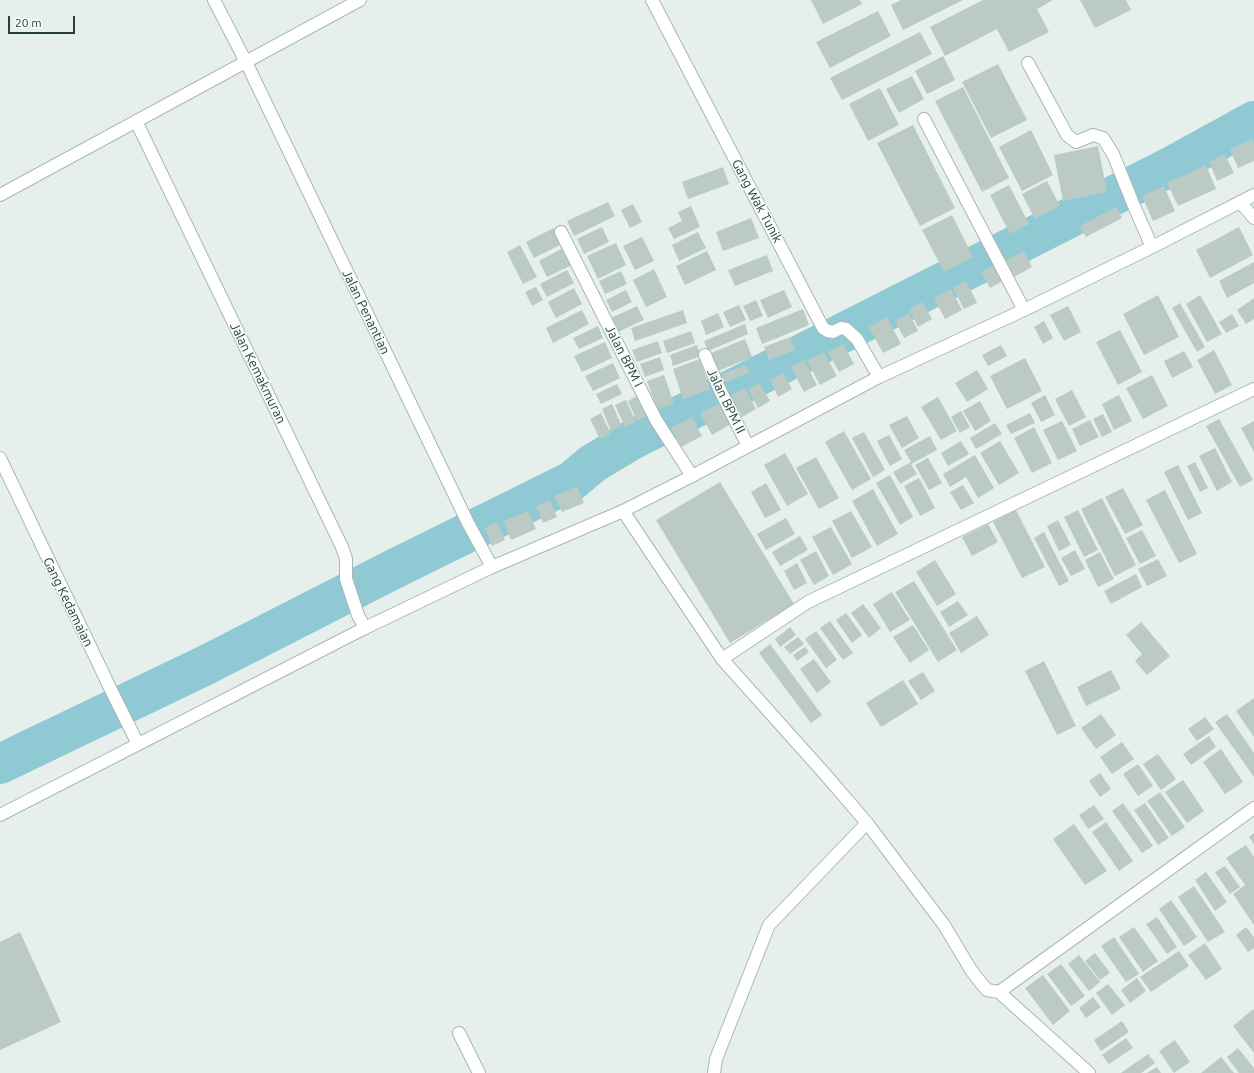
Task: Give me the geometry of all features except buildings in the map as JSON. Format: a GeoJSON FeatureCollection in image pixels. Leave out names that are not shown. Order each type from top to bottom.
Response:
{"type":"FeatureCollection","features":[{"type":"Feature","properties":{"kind":"street","name":"Jalan Penantian"},"geometry":{"type":"LineString","coordinates":[[214,0],[244,59],[474,537],[492,567]]}},
{"type":"Feature","properties":{"kind":"street"},"geometry":{"type":"LineString","coordinates":[[0,195],[136,122],[244,59],[360,0]]}},
{"type":"Feature","properties":{"kind":"street","name":"Gang Wak Tunik"},"geometry":{"type":"LineString","coordinates":[[652,0],[823,328],[833,332],[841,328],[846,329],[856,339],[879,377]]}},
{"type":"Feature","properties":{"kind":"street"},"geometry":{"type":"LineString","coordinates":[[1028,63],[1067,135],[1076,142],[1093,135],[1103,138],[1113,154],[1123,181],[1152,247]]}},
{"type":"Feature","properties":{"kind":"street"},"geometry":{"type":"LineString","coordinates":[[924,119],[1024,310]]}},
{"type":"Feature","properties":{"kind":"street","name":"Jalan Kemakmuran"},"geometry":{"type":"LineString","coordinates":[[136,122],[342,547],[346,559],[346,579],[353,601],[365,628]]}},
{"type":"Feature","properties":{"kind":"street"},"geometry":{"type":"LineString","coordinates":[[0,815],[365,628],[492,567],[623,511],[879,377],[1024,310],[1254,195]]}},
{"type":"Feature","properties":{"kind":"street"},"geometry":{"type":"LineString","coordinates":[[1240,202],[1254,218]]}},
{"type":"Feature","properties":{"kind":"street","name":"Jalan BPM I"},"geometry":{"type":"LineString","coordinates":[[561,232],[656,420],[692,476]]}},
{"type":"Feature","properties":{"kind":"street","name":"Jalan BPM II"},"geometry":{"type":"LineString","coordinates":[[705,355],[719,388],[748,446]]}},
{"type":"Feature","properties":{"kind":"street"},"geometry":{"type":"LineString","coordinates":[[722,659],[808,602],[1254,389]]}},
{"type":"Feature","properties":{"kind":"street","name":"Gang Kedamaian"},"geometry":{"type":"LineString","coordinates":[[0,458],[138,744]]}},
{"type":"Feature","properties":{"kind":"street"},"geometry":{"type":"LineString","coordinates":[[623,511],[722,659],[866,823],[944,925],[980,983],[987,990],[999,992],[1089,1073]]}},
{"type":"Feature","properties":{"kind":"street"},"geometry":{"type":"LineString","coordinates":[[999,992],[1254,808]]}},
{"type":"Feature","properties":{"kind":"street"},"geometry":{"type":"LineString","coordinates":[[714,1073],[716,1059],[769,925],[866,823]]}},
{"type":"Feature","properties":{"kind":"street"},"geometry":{"type":"LineString","coordinates":[[459,1033],[479,1073]]}},
{"type":"Feature","properties":{"kind":"waterway"},"geometry":{"type":"LineString","coordinates":[[0,764],[206,665],[392,570],[572,481],[592,464],[630,441],[1172,166],[1254,121]]}}]}
